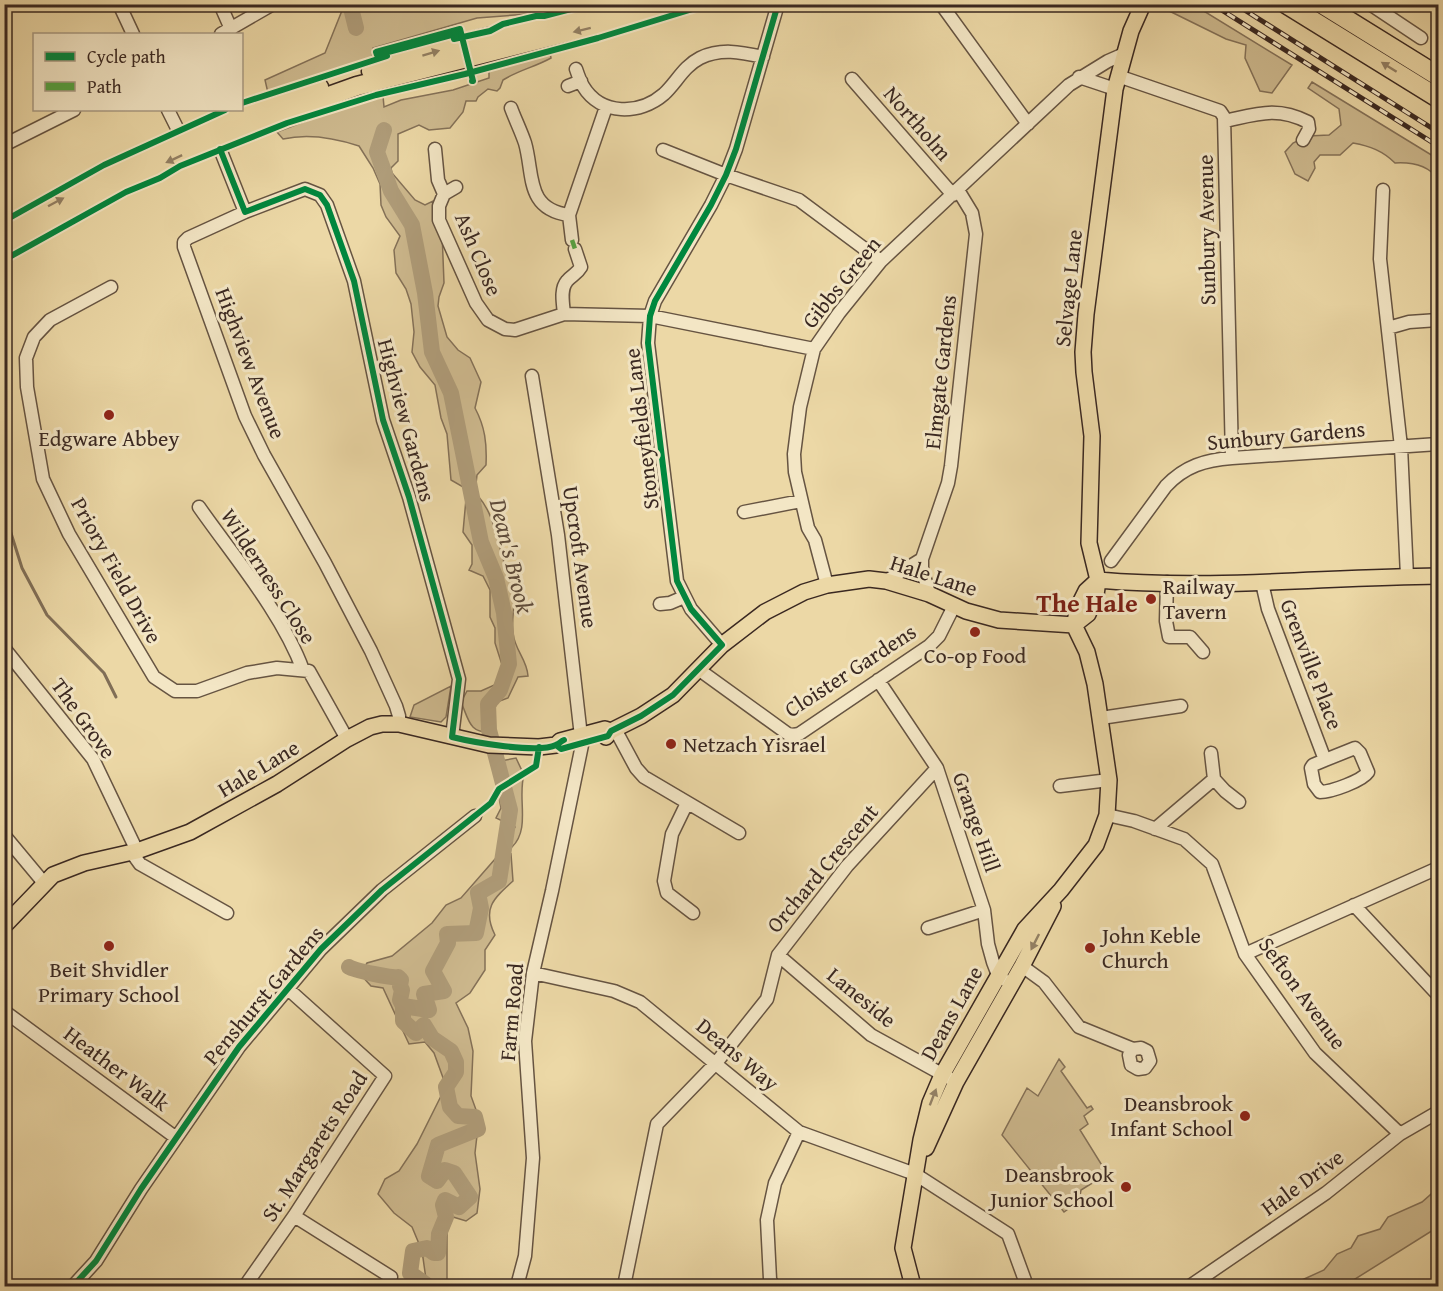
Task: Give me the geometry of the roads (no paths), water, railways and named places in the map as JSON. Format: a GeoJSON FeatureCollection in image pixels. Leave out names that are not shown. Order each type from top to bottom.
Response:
{"type":"FeatureCollection","features":[{"type":"Feature","properties":{"kind":"highway"},"geometry":{"type":"LineString","coordinates":[[4,230],[110,173],[182,138],[275,101],[469,42],[622,4]]}},
{"type":"Feature","properties":{"kind":"highway"},"geometry":{"type":"LineString","coordinates":[[4,246],[120,184],[212,141],[287,111],[357,86],[679,4]]}},
{"type":"Feature","properties":{"kind":"highway"},"geometry":{"type":"LineString","coordinates":[[1286,4],[1438,98]]}},
{"type":"Feature","properties":{"kind":"highway"},"geometry":{"type":"LineString","coordinates":[[1322,4],[1438,76]]}},
{"type":"Feature","properties":{"kind":"main road","name":"Selvage Lane"},"geometry":{"type":"LineString","coordinates":[[1098,580],[1089,543],[1092,436],[1083,352],[1110,120],[1124,54],[1143,4]]}},
{"type":"Feature","properties":{"kind":"main road"},"geometry":{"type":"LineString","coordinates":[[1074,625],[1079,605],[1086,591],[1098,580],[1132,583],[1262,583],[1438,576]]}},
{"type":"Feature","properties":{"kind":"main road","name":"Hale Lane"},"geometry":{"type":"LineString","coordinates":[[4,926],[44,883],[64,869],[134,852],[190,832],[277,784],[346,739],[370,727],[399,724],[495,745],[532,747],[556,745],[561,749],[581,741],[608,736],[613,730],[661,705],[722,645],[765,612],[804,592],[827,585],[869,579],[886,581],[999,620],[1074,625]]}},
{"type":"Feature","properties":{"kind":"main road","name":"Deans Lane"},"geometry":{"type":"LineString","coordinates":[[949,1078],[998,975],[1024,929],[1061,890],[1096,844],[1107,815],[1109,780],[1101,718],[1087,652],[1074,625]]}},
{"type":"Feature","properties":{"kind":"main road","name":"Deans Lane"},"geometry":{"type":"LineString","coordinates":[[913,1287],[903,1248],[930,1103],[1012,984],[1061,890]]}},
{"type":"Feature","properties":{"kind":"street"},"geometry":{"type":"LineString","coordinates":[[119,4],[133,33]]}},
{"type":"Feature","properties":{"kind":"street"},"geometry":{"type":"LineString","coordinates":[[220,4],[226,32],[273,4]]}},
{"type":"Feature","properties":{"kind":"street","name":"Stoneyfields Lane"},"geometry":{"type":"LineString","coordinates":[[722,645],[691,609],[677,580],[648,343],[650,316],[655,301],[726,175],[736,149],[778,4]]}},
{"type":"Feature","properties":{"kind":"street"},"geometry":{"type":"LineString","coordinates":[[941,4],[1028,124]]}},
{"type":"Feature","properties":{"kind":"street"},"geometry":{"type":"LineString","coordinates":[[1370,4],[1421,38]]}},
{"type":"Feature","properties":{"kind":"street"},"geometry":{"type":"LineString","coordinates":[[568,86],[578,75],[590,95],[606,107],[623,110],[639,108],[660,97],[697,60],[716,52],[733,51],[763,57]]}},
{"type":"Feature","properties":{"kind":"street","name":"Gibbs Green"},"geometry":{"type":"LineString","coordinates":[[827,585],[815,540],[808,528],[801,501],[794,454],[800,407],[814,349],[839,313],[881,261],[1079,77],[1124,54]]}},
{"type":"Feature","properties":{"kind":"street"},"geometry":{"type":"LineString","coordinates":[[670,65],[681,74]]}},
{"type":"Feature","properties":{"kind":"street"},"geometry":{"type":"LineString","coordinates":[[1079,77],[1117,82]]}},
{"type":"Feature","properties":{"kind":"street","name":"Northolm"},"geometry":{"type":"LineString","coordinates":[[852,79],[956,192]]}},
{"type":"Feature","properties":{"kind":"street","name":"Sunbury Avenue"},"geometry":{"type":"LineString","coordinates":[[1117,82],[1220,111],[1224,117],[1232,458]]}},
{"type":"Feature","properties":{"kind":"street"},"geometry":{"type":"LineString","coordinates":[[564,314],[564,285],[580,267],[573,244],[569,215],[606,107]]}},
{"type":"Feature","properties":{"kind":"street"},"geometry":{"type":"LineString","coordinates":[[511,108],[525,144],[529,174],[540,200],[552,211],[569,215]]}},
{"type":"Feature","properties":{"kind":"street"},"geometry":{"type":"LineString","coordinates":[[4,145],[72,111]]}},
{"type":"Feature","properties":{"kind":"street"},"geometry":{"type":"LineString","coordinates":[[168,111],[182,138]]}},
{"type":"Feature","properties":{"kind":"street"},"geometry":{"type":"LineString","coordinates":[[1225,122],[1262,113],[1287,113],[1308,122],[1309,129],[1304,140]]}},
{"type":"Feature","properties":{"kind":"street"},"geometry":{"type":"LineString","coordinates":[[212,141],[220,149],[245,212]]}},
{"type":"Feature","properties":{"kind":"street","name":"Ash Close"},"geometry":{"type":"LineString","coordinates":[[435,149],[438,180],[450,190],[439,206],[440,220],[476,303],[495,326],[515,330],[564,314],[650,316],[814,349]]}},
{"type":"Feature","properties":{"kind":"street"},"geometry":{"type":"LineString","coordinates":[[663,150],[726,175],[800,200],[881,261]]}},
{"type":"Feature","properties":{"kind":"street","name":"Highview Gardens"},"geometry":{"type":"LineString","coordinates":[[245,212],[305,189],[321,195],[327,205],[354,281],[383,420],[409,497],[459,679],[452,737]]}},
{"type":"Feature","properties":{"kind":"street"},"geometry":{"type":"LineString","coordinates":[[1383,190],[1380,259],[1401,447],[1407,576]]}},
{"type":"Feature","properties":{"kind":"street","name":"Elmgate Gardens"},"geometry":{"type":"LineString","coordinates":[[929,594],[922,568],[922,558],[948,483],[951,466],[976,234],[972,213],[956,192]]}},
{"type":"Feature","properties":{"kind":"street","name":"Highview Avenue"},"geometry":{"type":"LineString","coordinates":[[245,212],[188,238],[184,242],[184,247],[245,416],[371,651],[396,706],[399,724]]}},
{"type":"Feature","properties":{"kind":"street","name":"Priory Field Drive"},"geometry":{"type":"LineString","coordinates":[[111,287],[50,320],[34,337],[26,358],[27,387],[43,479],[69,534],[154,677],[175,691],[197,691],[247,673],[277,668],[303,670]]}},
{"type":"Feature","properties":{"kind":"street"},"geometry":{"type":"LineString","coordinates":[[1388,328],[1409,322],[1438,320]]}},
{"type":"Feature","properties":{"kind":"street","name":"Upcroft Avenue"},"geometry":{"type":"LineString","coordinates":[[532,376],[558,535],[581,741]]}},
{"type":"Feature","properties":{"kind":"street","name":"Sunbury Gardens"},"geometry":{"type":"LineString","coordinates":[[1111,561],[1166,486],[1177,475],[1199,463],[1232,458],[1438,444]]}},
{"type":"Feature","properties":{"kind":"street"},"geometry":{"type":"LineString","coordinates":[[744,512],[801,501]]}},
{"type":"Feature","properties":{"kind":"street","name":"Wilderness Close"},"geometry":{"type":"LineString","coordinates":[[199,507],[268,604],[303,670]]}},
{"type":"Feature","properties":{"kind":"street"},"geometry":{"type":"LineString","coordinates":[[886,581],[922,558]]}},
{"type":"Feature","properties":{"kind":"street"},"geometry":{"type":"LineString","coordinates":[[1167,582],[1166,621],[1169,637],[1190,637],[1203,652]]}},
{"type":"Feature","properties":{"kind":"street","name":"Grenville Place"},"geometry":{"type":"LineString","coordinates":[[1262,583],[1268,609],[1325,760]]}},
{"type":"Feature","properties":{"kind":"street"},"geometry":{"type":"LineString","coordinates":[[660,604],[670,603],[684,597]]}},
{"type":"Feature","properties":{"kind":"street","name":"Cloister Gardens"},"geometry":{"type":"LineString","coordinates":[[698,669],[788,734],[799,734],[929,646],[939,636],[954,606]]}},
{"type":"Feature","properties":{"kind":"street","name":"The Grove"},"geometry":{"type":"LineString","coordinates":[[4,648],[93,759],[134,852]]}},
{"type":"Feature","properties":{"kind":"street"},"geometry":{"type":"LineString","coordinates":[[303,670],[309,671],[346,739]]}},
{"type":"Feature","properties":{"kind":"street","name":"Grange Hill"},"geometry":{"type":"LineString","coordinates":[[879,680],[937,768],[984,910],[988,944],[998,975]]}},
{"type":"Feature","properties":{"kind":"street"},"geometry":{"type":"LineString","coordinates":[[1101,718],[1181,706]]}},
{"type":"Feature","properties":{"kind":"street"},"geometry":{"type":"LineString","coordinates":[[613,730],[639,772],[739,833]]}},
{"type":"Feature","properties":{"kind":"street","name":"Farm Road"},"geometry":{"type":"LineString","coordinates":[[517,1287],[525,1256],[533,1158],[525,1041],[533,973],[557,868],[581,741]]}},
{"type":"Feature","properties":{"kind":"street","name":"Grenville Place"},"geometry":{"type":"LineString","coordinates":[[1355,748],[1360,753],[1368,772],[1363,777],[1330,791],[1320,792],[1314,783],[1311,768],[1325,760],[1355,748]]}},
{"type":"Feature","properties":{"kind":"street"},"geometry":{"type":"LineString","coordinates":[[1211,753],[1214,778],[1239,802]]}},
{"type":"Feature","properties":{"kind":"street","name":"Orchard Crescent"},"geometry":{"type":"LineString","coordinates":[[624,1287],[657,1124],[716,1063],[767,999],[778,955],[847,866],[937,768]]}},
{"type":"Feature","properties":{"kind":"street"},"geometry":{"type":"LineString","coordinates":[[1155,829],[1214,778]]}},
{"type":"Feature","properties":{"kind":"street"},"geometry":{"type":"LineString","coordinates":[[1060,786],[1109,780]]}},
{"type":"Feature","properties":{"kind":"street"},"geometry":{"type":"LineString","coordinates":[[687,803],[672,834],[664,881],[667,893],[693,913]]}},
{"type":"Feature","properties":{"kind":"street","name":"Sefton Avenue"},"geometry":{"type":"LineString","coordinates":[[1107,815],[1134,821],[1184,839],[1212,864],[1245,954],[1315,1053],[1400,1134]]}},
{"type":"Feature","properties":{"kind":"street","name":"Penshurst Gardens"},"geometry":{"type":"LineString","coordinates":[[73,1287],[96,1261],[175,1137],[238,1047],[321,949],[382,890],[475,816]]}},
{"type":"Feature","properties":{"kind":"street"},"geometry":{"type":"LineString","coordinates":[[4,835],[44,883]]}},
{"type":"Feature","properties":{"kind":"street"},"geometry":{"type":"LineString","coordinates":[[134,852],[140,864],[227,913]]}},
{"type":"Feature","properties":{"kind":"street"},"geometry":{"type":"LineString","coordinates":[[1245,954],[1438,868]]}},
{"type":"Feature","properties":{"kind":"street"},"geometry":{"type":"LineString","coordinates":[[1354,905],[1438,995]]}},
{"type":"Feature","properties":{"kind":"street"},"geometry":{"type":"LineString","coordinates":[[928,927],[984,910]]}},
{"type":"Feature","properties":{"kind":"street","name":"Laneside"},"geometry":{"type":"LineString","coordinates":[[778,955],[871,1035],[949,1078]]}},
{"type":"Feature","properties":{"kind":"street"},"geometry":{"type":"LineString","coordinates":[[1022,966],[1044,982],[1079,1027],[1134,1050]]}},
{"type":"Feature","properties":{"kind":"street","name":"Deans Way"},"geometry":{"type":"LineString","coordinates":[[533,973],[630,996],[655,1012],[799,1132],[915,1174],[1008,1234],[1028,1287]]}},
{"type":"Feature","properties":{"kind":"street"},"geometry":{"type":"LineString","coordinates":[[998,975],[1012,984]]}},
{"type":"Feature","properties":{"kind":"street","name":"St. Margarets Road"},"geometry":{"type":"LineString","coordinates":[[245,1287],[385,1076],[288,989]]}},
{"type":"Feature","properties":{"kind":"street","name":"Heather Walk"},"geometry":{"type":"LineString","coordinates":[[4,1011],[175,1137]]}},
{"type":"Feature","properties":{"kind":"street","name":"Hale Drive"},"geometry":{"type":"LineString","coordinates":[[1190,1287],[1326,1193],[1400,1134],[1438,1112]]}},
{"type":"Feature","properties":{"kind":"street"},"geometry":{"type":"LineString","coordinates":[[759,1287],[772,1283],[767,1220],[775,1183],[799,1132]]}},
{"type":"Feature","properties":{"kind":"street"},"geometry":{"type":"LineString","coordinates":[[294,1216],[390,1277],[385,1287]]}},
{"type":"Feature","properties":{"kind":"waterway","name":"Dean's Brook"},"geometry":{"type":"LineString","coordinates":[[350,4],[356,28]]}},
{"type":"Feature","properties":{"kind":"waterway","name":"Dean's Brook"},"geometry":{"type":"LineString","coordinates":[[384,130],[377,152],[391,191],[412,225],[425,293],[432,352],[451,393],[481,542],[496,578],[504,613],[509,664],[500,690],[488,704],[489,730],[510,810],[499,881],[478,893],[481,908],[476,933],[447,934],[448,943],[433,971],[444,991],[424,994],[429,1010],[403,1006],[403,1021],[416,1033],[424,1025],[432,1038],[451,1051],[456,1062],[456,1072],[446,1087],[450,1107],[458,1116],[475,1117],[478,1129],[438,1145],[429,1176],[437,1181],[445,1170],[454,1173],[470,1197],[459,1207],[445,1200],[443,1205],[446,1217],[439,1234],[438,1253],[427,1248],[413,1251],[410,1273],[428,1286]]}},
{"type":"Feature","properties":{"kind":"waterway"},"geometry":{"type":"LineString","coordinates":[[4,511],[22,568],[47,615],[104,673],[116,697]]}},
{"type":"Feature","properties":{"kind":"waterway"},"geometry":{"type":"LineString","coordinates":[[349,967],[373,974],[398,977],[401,980],[400,1000],[403,1006]]}},
{"type":"Feature","properties":{"kind":"railway"},"geometry":{"type":"LineString","coordinates":[[1212,4],[1438,146]]}},
{"type":"Feature","properties":{"kind":"railway"},"geometry":{"type":"LineString","coordinates":[[1235,4],[1438,132]]}},
{"type":"Feature","properties":{"kind":"place","name":"Edgware Abbey"},"geometry":{"type":"Point","coordinates":[109,415]}},
{"type":"Feature","properties":{"kind":"place","name":"Railway Tavern"},"geometry":{"type":"Point","coordinates":[1151,599]}},
{"type":"Feature","properties":{"kind":"place","name":"Co-op Food"},"geometry":{"type":"Point","coordinates":[975,632]}},
{"type":"Feature","properties":{"kind":"place","name":"Netzach Yisrael"},"geometry":{"type":"Point","coordinates":[671,744]}},
{"type":"Feature","properties":{"kind":"place","name":"Beit Shvidler Primary School"},"geometry":{"type":"Point","coordinates":[109,946]}},
{"type":"Feature","properties":{"kind":"place","name":"John Keble Church"},"geometry":{"type":"Point","coordinates":[1090,948]}},
{"type":"Feature","properties":{"kind":"place","name":"Deansbrook Infant School"},"geometry":{"type":"Point","coordinates":[1245,1116]}},
{"type":"Feature","properties":{"kind":"place","name":"Deansbrook Junior School"},"geometry":{"type":"Point","coordinates":[1126,1187]}},
{"type":"Feature","properties":{"kind":"district","name":"The Hale"},"geometry":{"type":"Point","coordinates":[1087,602]}}]}
